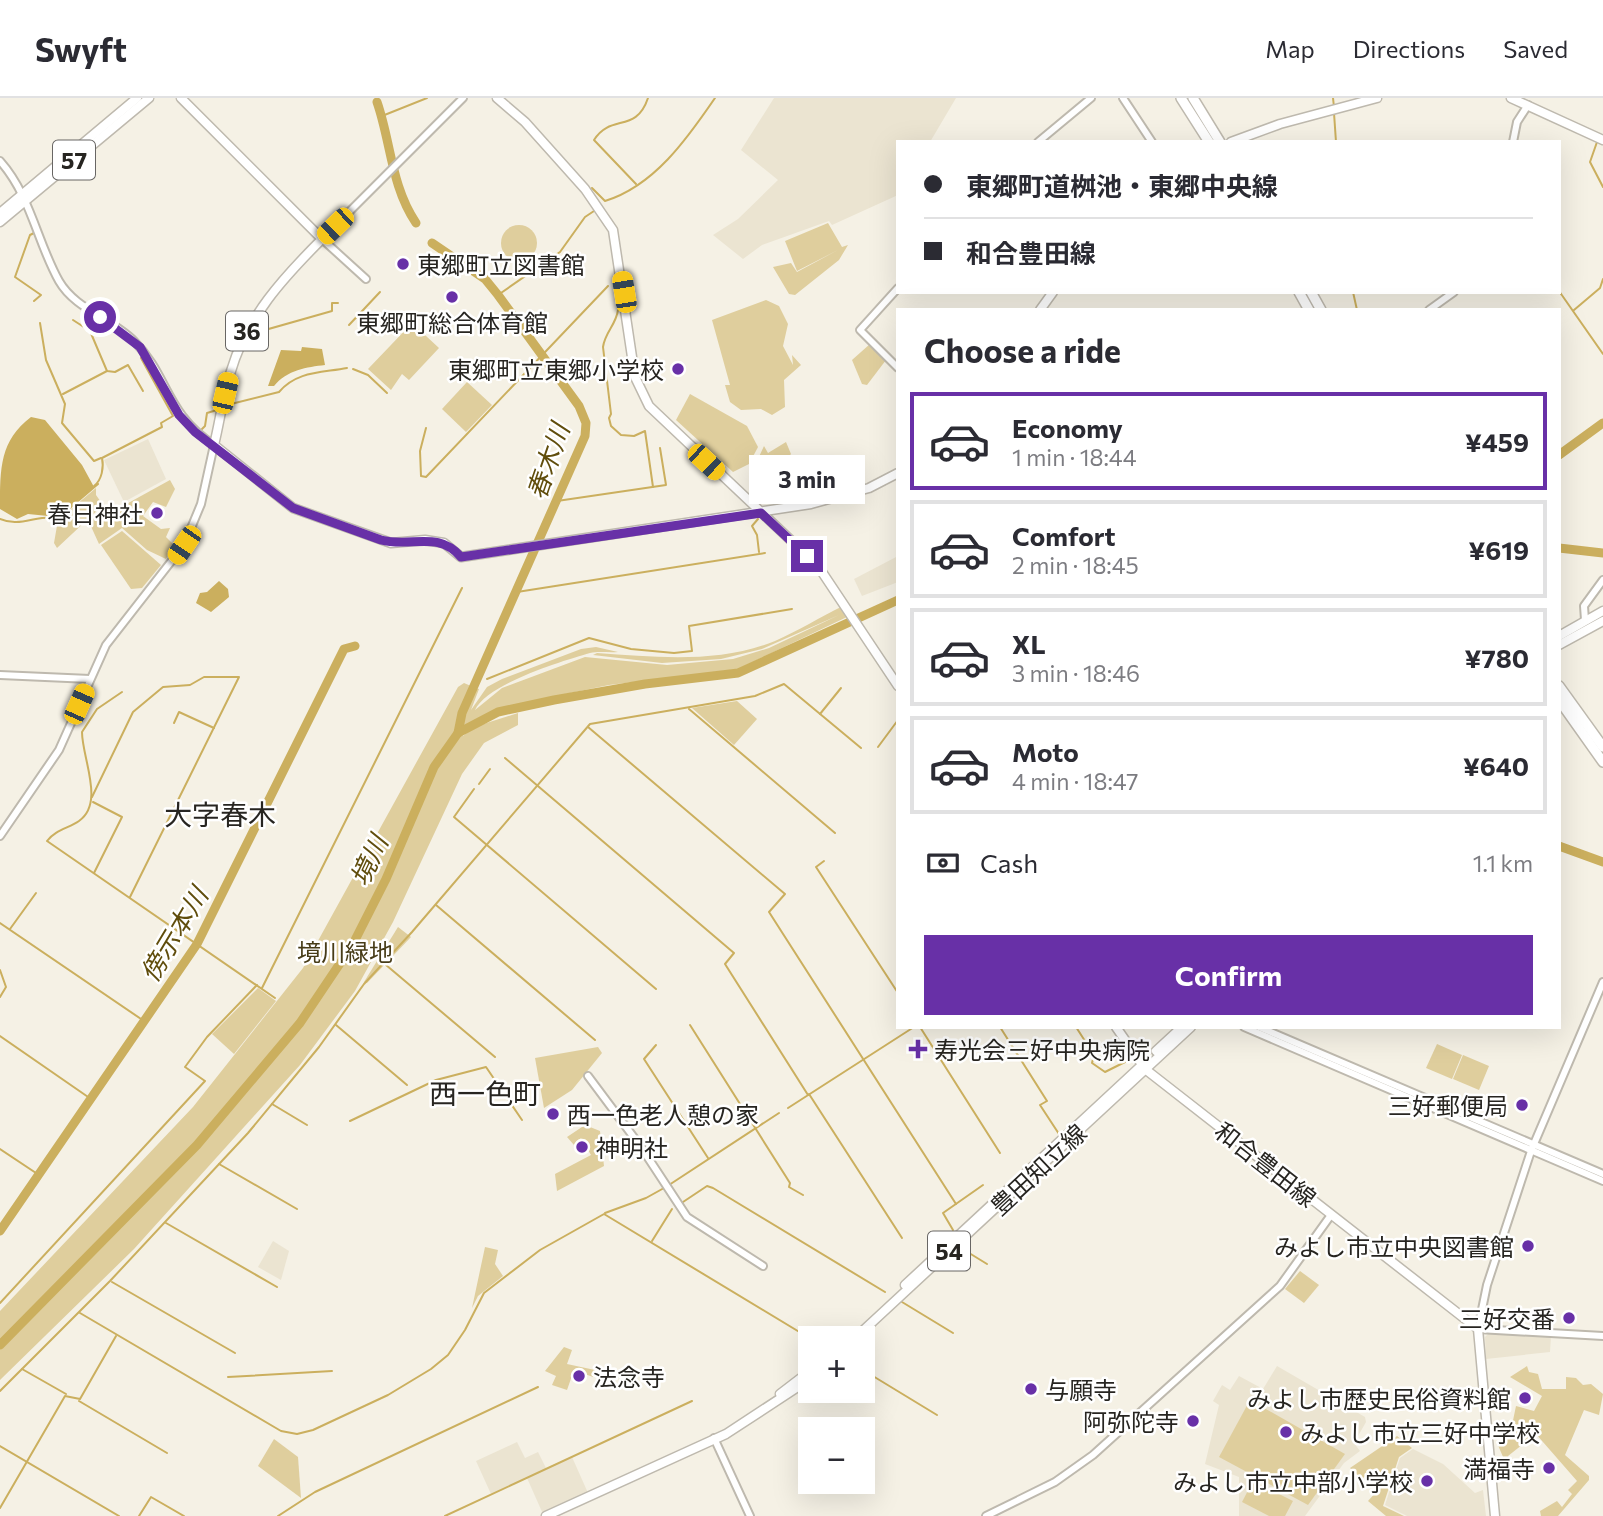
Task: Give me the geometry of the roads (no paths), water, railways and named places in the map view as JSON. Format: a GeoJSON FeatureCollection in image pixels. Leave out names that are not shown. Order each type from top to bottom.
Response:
{"type":"FeatureCollection","features":[{"type":"Feature","properties":{"kind":"highway"},"geometry":{"type":"LineString","coordinates":[[1181,98],[1208,140]]}},
{"type":"Feature","properties":{"kind":"highway"},"geometry":{"type":"LineString","coordinates":[[1193,98],[1219,140]]}},
{"type":"Feature","properties":{"kind":"highway"},"geometry":{"type":"LineString","coordinates":[[1561,689],[1603,747]]}},
{"type":"Feature","properties":{"kind":"highway"},"geometry":{"type":"LineString","coordinates":[[1561,703],[1603,762]]}},
{"type":"Feature","properties":{"kind":"main road","name":"57"},"geometry":{"type":"LineString","coordinates":[[0,222],[24,197],[137,98]]}},
{"type":"Feature","properties":{"kind":"main road","name":"57"},"geometry":{"type":"LineString","coordinates":[[0,213],[149,98]]}},
{"type":"Feature","properties":{"kind":"main road"},"geometry":{"type":"LineString","coordinates":[[181,98],[322,239]]}},
{"type":"Feature","properties":{"kind":"main road"},"geometry":{"type":"LineString","coordinates":[[497,98],[525,121],[571,173],[597,204],[613,230],[635,377],[649,406],[818,566],[896,683]]}},
{"type":"Feature","properties":{"kind":"main road"},"geometry":{"type":"LineString","coordinates":[[1237,140],[1377,98]]}},
{"type":"Feature","properties":{"kind":"main road"},"geometry":{"type":"LineString","coordinates":[[1511,98],[1531,102],[1603,140]]}},
{"type":"Feature","properties":{"kind":"main road","name":"36"},"geometry":{"type":"LineString","coordinates":[[214,445],[230,373],[245,334],[280,282],[322,239]]}},
{"type":"Feature","properties":{"kind":"main road"},"geometry":{"type":"LineString","coordinates":[[1042,308],[1052,294]]}},
{"type":"Feature","properties":{"kind":"main road"},"geometry":{"type":"LineString","coordinates":[[214,445],[293,508],[391,543],[436,541],[454,549],[461,557],[761,513],[841,498],[896,473]]}},
{"type":"Feature","properties":{"kind":"main road"},"geometry":{"type":"LineString","coordinates":[[1561,635],[1603,611]]}},
{"type":"Feature","properties":{"kind":"main road"},"geometry":{"type":"LineString","coordinates":[[1561,644],[1603,621]]}},
{"type":"Feature","properties":{"kind":"main road","name":"和合豊田線"},"geometry":{"type":"LineString","coordinates":[[1117,1029],[1143,1067],[1478,1329]]}},
{"type":"Feature","properties":{"kind":"main road","name":"豊田知立線"},"geometry":{"type":"LineString","coordinates":[[868,1326],[1180,1029]]}},
{"type":"Feature","properties":{"kind":"main road","name":"豊田知立線"},"geometry":{"type":"LineString","coordinates":[[860,1326],[1143,1067],[1189,1029]]}},
{"type":"Feature","properties":{"kind":"main road"},"geometry":{"type":"LineString","coordinates":[[1478,1329],[1495,1516]]}},
{"type":"Feature","properties":{"kind":"main road"},"geometry":{"type":"LineString","coordinates":[[714,1438],[798,1379]]}},
{"type":"Feature","properties":{"kind":"main road"},"geometry":{"type":"LineString","coordinates":[[546,1516],[714,1438],[764,1411],[798,1387]]}},
{"type":"Feature","properties":{"kind":"street"},"geometry":{"type":"LineString","coordinates":[[366,279],[322,239],[463,98]]}},
{"type":"Feature","properties":{"kind":"street"},"geometry":{"type":"LineString","coordinates":[[1040,140],[1091,98]]}},
{"type":"Feature","properties":{"kind":"street"},"geometry":{"type":"LineString","coordinates":[[1123,98],[1151,140]]}},
{"type":"Feature","properties":{"kind":"street"},"geometry":{"type":"LineString","coordinates":[[1513,140],[1517,122],[1531,102]]}},
{"type":"Feature","properties":{"kind":"street"},"geometry":{"type":"LineString","coordinates":[[0,161],[24,197],[63,287],[79,303],[135,342],[179,415],[214,445],[201,504],[184,545],[119,626],[90,679],[59,750],[0,836]]}},
{"type":"Feature","properties":{"kind":"street"},"geometry":{"type":"LineString","coordinates":[[896,290],[860,330],[896,366]]}},
{"type":"Feature","properties":{"kind":"street"},"geometry":{"type":"LineString","coordinates":[[1432,308],[1451,294]]}},
{"type":"Feature","properties":{"kind":"street"},"geometry":{"type":"LineString","coordinates":[[1585,620],[1584,606],[1603,580]]}},
{"type":"Feature","properties":{"kind":"street"},"geometry":{"type":"LineString","coordinates":[[0,675],[90,679]]}},
{"type":"Feature","properties":{"kind":"street"},"geometry":{"type":"LineString","coordinates":[[1603,982],[1532,1148],[1487,1285],[1478,1329],[1603,1336]]}},
{"type":"Feature","properties":{"kind":"street"},"geometry":{"type":"LineString","coordinates":[[1249,1029],[1532,1148],[1603,1174]]}},
{"type":"Feature","properties":{"kind":"street"},"geometry":{"type":"LineString","coordinates":[[1264,1029],[1603,1181]]}},
{"type":"Feature","properties":{"kind":"street"},"geometry":{"type":"LineString","coordinates":[[588,1076],[641,1147],[687,1217],[763,1266]]}},
{"type":"Feature","properties":{"kind":"street"},"geometry":{"type":"LineString","coordinates":[[986,1516],[1055,1482],[1093,1455],[1270,1296],[1297,1266],[1331,1215]]}},
{"type":"Feature","properties":{"kind":"street"},"geometry":{"type":"LineString","coordinates":[[714,1438],[750,1516]]}},
{"type":"Feature","properties":{"kind":"waterway"},"geometry":{"type":"LineString","coordinates":[[382,116],[427,98]]}},
{"type":"Feature","properties":{"kind":"waterway"},"geometry":{"type":"LineString","coordinates":[[636,184],[594,140],[608,127],[637,116],[648,98]]}},
{"type":"Feature","properties":{"kind":"waterway"},"geometry":{"type":"LineString","coordinates":[[592,188],[605,201],[639,184],[654,173],[681,145],[715,98]]}},
{"type":"Feature","properties":{"kind":"waterway"},"geometry":{"type":"LineString","coordinates":[[1333,98],[1334,107]]}},
{"type":"Feature","properties":{"kind":"waterway","name":"春木川"},"geometry":{"type":"LineString","coordinates":[[377,102],[396,179],[416,223]]}},
{"type":"Feature","properties":{"kind":"waterway"},"geometry":{"type":"LineString","coordinates":[[1334,113],[1336,140]]}},
{"type":"Feature","properties":{"kind":"waterway"},"geometry":{"type":"LineString","coordinates":[[1597,142],[1590,162],[1603,187]]}},
{"type":"Feature","properties":{"kind":"waterway"},"geometry":{"type":"LineString","coordinates":[[498,295],[560,252],[585,217],[594,211]]}},
{"type":"Feature","properties":{"kind":"waterway"},"geometry":{"type":"LineString","coordinates":[[34,233],[30,235],[15,277],[41,295],[34,301]]}},
{"type":"Feature","properties":{"kind":"waterway","name":"春木川"},"geometry":{"type":"LineString","coordinates":[[432,243],[485,279],[579,406],[586,423],[585,436],[462,713],[458,733]]}},
{"type":"Feature","properties":{"kind":"waterway"},"geometry":{"type":"LineString","coordinates":[[1574,310],[1600,288],[1603,279]]}},
{"type":"Feature","properties":{"kind":"waterway"},"geometry":{"type":"LineString","coordinates":[[426,428],[420,451],[421,476],[426,477],[608,286]]}},
{"type":"Feature","properties":{"kind":"waterway"},"geometry":{"type":"LineString","coordinates":[[349,325],[380,292]]}},
{"type":"Feature","properties":{"kind":"waterway"},"geometry":{"type":"LineString","coordinates":[[1353,294],[1357,308]]}},
{"type":"Feature","properties":{"kind":"waterway"},"geometry":{"type":"LineString","coordinates":[[1561,294],[1603,354]]}},
{"type":"Feature","properties":{"kind":"waterway"},"geometry":{"type":"LineString","coordinates":[[251,334],[332,311],[332,303],[338,303]]}},
{"type":"Feature","properties":{"kind":"waterway"},"geometry":{"type":"LineString","coordinates":[[618,310],[603,347],[611,414],[609,418],[611,426],[621,435],[634,436],[645,431],[653,487]]}},
{"type":"Feature","properties":{"kind":"waterway"},"geometry":{"type":"LineString","coordinates":[[73,320],[90,331],[107,371],[115,372],[128,365],[143,391]]}},
{"type":"Feature","properties":{"kind":"waterway"},"geometry":{"type":"LineString","coordinates":[[40,323],[46,360],[65,404],[62,423],[94,461],[101,458]]}},
{"type":"Feature","properties":{"kind":"waterway"},"geometry":{"type":"LineString","coordinates":[[94,486],[102,473],[102,458],[162,427],[161,423],[173,416],[141,358]]}},
{"type":"Feature","properties":{"kind":"waterway"},"geometry":{"type":"LineString","coordinates":[[227,405],[279,392],[302,376],[347,368]]}},
{"type":"Feature","properties":{"kind":"waterway"},"geometry":{"type":"LineString","coordinates":[[353,369],[368,375],[387,393]]}},
{"type":"Feature","properties":{"kind":"waterway"},"geometry":{"type":"LineString","coordinates":[[63,394],[107,371]]}},
{"type":"Feature","properties":{"kind":"waterway"},"geometry":{"type":"LineString","coordinates":[[202,429],[207,413],[217,410]]}},
{"type":"Feature","properties":{"kind":"waterway"},"geometry":{"type":"LineString","coordinates":[[1561,454],[1603,423]]}},
{"type":"Feature","properties":{"kind":"waterway"},"geometry":{"type":"LineString","coordinates":[[557,501],[666,485],[660,448]]}},
{"type":"Feature","properties":{"kind":"waterway"},"geometry":{"type":"LineString","coordinates":[[0,519],[22,522],[58,518],[98,484]]}},
{"type":"Feature","properties":{"kind":"waterway"},"geometry":{"type":"LineString","coordinates":[[758,519],[752,526],[757,535],[759,552]]}},
{"type":"Feature","properties":{"kind":"waterway","name":"境川"},"geometry":{"type":"LineString","coordinates":[[1561,548],[1603,553]]}},
{"type":"Feature","properties":{"kind":"waterway"},"geometry":{"type":"LineString","coordinates":[[517,592],[765,553]]}},
{"type":"Feature","properties":{"kind":"waterway"},"geometry":{"type":"LineString","coordinates":[[262,988],[462,588]]}},
{"type":"Feature","properties":{"kind":"waterway","name":"境川"},"geometry":{"type":"LineString","coordinates":[[0,1345],[197,1145],[300,1023],[353,944],[386,879],[434,767],[458,733],[498,712],[645,684],[738,673],[896,601]]}},
{"type":"Feature","properties":{"kind":"waterway"},"geometry":{"type":"LineString","coordinates":[[487,679],[589,638],[631,649],[674,653],[692,651],[689,626],[792,609]]}},
{"type":"Feature","properties":{"kind":"waterway","name":"傍示本川"},"geometry":{"type":"LineString","coordinates":[[0,1231],[197,944],[344,649],[355,646]]}},
{"type":"Feature","properties":{"kind":"waterway"},"geometry":{"type":"LineString","coordinates":[[92,797],[133,712],[163,687],[190,685],[204,677],[239,677],[130,897]]}},
{"type":"Feature","properties":{"kind":"waterway"},"geometry":{"type":"LineString","coordinates":[[0,1391],[110,1281],[248,1133],[319,1047],[364,984],[412,932],[590,724],[755,696],[784,684],[861,748]]}},
{"type":"Feature","properties":{"kind":"waterway"},"geometry":{"type":"LineString","coordinates":[[820,714],[841,688]]}},
{"type":"Feature","properties":{"kind":"waterway"},"geometry":{"type":"LineString","coordinates":[[122,692],[97,709],[82,732],[91,792],[87,813],[47,841],[275,998]]}},
{"type":"Feature","properties":{"kind":"waterway"},"geometry":{"type":"LineString","coordinates":[[689,709],[835,833]]}},
{"type":"Feature","properties":{"kind":"waterway"},"geometry":{"type":"LineString","coordinates":[[174,723],[179,712],[214,728]]}},
{"type":"Feature","properties":{"kind":"waterway"},"geometry":{"type":"LineString","coordinates":[[878,747],[896,723]]}},
{"type":"Feature","properties":{"kind":"waterway"},"geometry":{"type":"LineString","coordinates":[[588,727],[785,894],[769,912],[956,1204]]}},
{"type":"Feature","properties":{"kind":"waterway"},"geometry":{"type":"LineString","coordinates":[[505,758],[734,953],[725,964],[808,1095]]}},
{"type":"Feature","properties":{"kind":"waterway"},"geometry":{"type":"LineString","coordinates":[[479,784],[490,769]]}},
{"type":"Feature","properties":{"kind":"waterway"},"geometry":{"type":"LineString","coordinates":[[474,789],[454,817],[656,989]]}},
{"type":"Feature","properties":{"kind":"waterway"},"geometry":{"type":"LineString","coordinates":[[93,802],[122,817],[94,873]]}},
{"type":"Feature","properties":{"kind":"waterway"},"geometry":{"type":"LineString","coordinates":[[1561,847],[1603,862]]}},
{"type":"Feature","properties":{"kind":"waterway"},"geometry":{"type":"LineString","coordinates":[[824,861],[816,867],[896,990]]}},
{"type":"Feature","properties":{"kind":"waterway"},"geometry":{"type":"LineString","coordinates":[[10,929],[36,893]]}},
{"type":"Feature","properties":{"kind":"waterway"},"geometry":{"type":"LineString","coordinates":[[436,905],[595,1040]]}},
{"type":"Feature","properties":{"kind":"waterway"},"geometry":{"type":"LineString","coordinates":[[0,923],[144,1021]]}},
{"type":"Feature","properties":{"kind":"waterway"},"geometry":{"type":"LineString","coordinates":[[386,965],[495,1057]]}},
{"type":"Feature","properties":{"kind":"waterway"},"geometry":{"type":"LineString","coordinates":[[0,970],[6,987],[0,997]]}},
{"type":"Feature","properties":{"kind":"waterway"},"geometry":{"type":"LineString","coordinates":[[0,1303],[205,1081],[185,1067],[207,1037],[257,985]]}},
{"type":"Feature","properties":{"kind":"waterway"},"geometry":{"type":"LineString","coordinates":[[336,1025],[407,1085]]}},
{"type":"Feature","properties":{"kind":"waterway"},"geometry":{"type":"LineString","coordinates":[[690,1025],[790,1183],[789,1187],[803,1195]]}},
{"type":"Feature","properties":{"kind":"waterway"},"geometry":{"type":"LineString","coordinates":[[788,1108],[911,1029]]}},
{"type":"Feature","properties":{"kind":"waterway"},"geometry":{"type":"LineString","coordinates":[[921,1029],[1000,1153]]}},
{"type":"Feature","properties":{"kind":"waterway"},"geometry":{"type":"LineString","coordinates":[[1001,1029],[1047,1101],[1040,1105],[1059,1134]]}},
{"type":"Feature","properties":{"kind":"waterway"},"geometry":{"type":"LineString","coordinates":[[1077,1029],[1094,1055],[1092,1063],[1105,1072],[1131,1059]]}},
{"type":"Feature","properties":{"kind":"waterway"},"geometry":{"type":"LineString","coordinates":[[0,1036],[91,1099]]}},
{"type":"Feature","properties":{"kind":"waterway"},"geometry":{"type":"LineString","coordinates":[[656,1045],[644,1059],[708,1158]]}},
{"type":"Feature","properties":{"kind":"waterway"},"geometry":{"type":"LineString","coordinates":[[350,1121],[436,1080],[486,1067],[522,1120]]}},
{"type":"Feature","properties":{"kind":"waterway"},"geometry":{"type":"LineString","coordinates":[[809,1094],[902,1238]]}},
{"type":"Feature","properties":{"kind":"waterway"},"geometry":{"type":"LineString","coordinates":[[272,1104],[307,1125]]}},
{"type":"Feature","properties":{"kind":"waterway"},"geometry":{"type":"LineString","coordinates":[[669,1185],[779,1113]]}},
{"type":"Feature","properties":{"kind":"waterway"},"geometry":{"type":"LineString","coordinates":[[0,1149],[39,1175]]}},
{"type":"Feature","properties":{"kind":"waterway"},"geometry":{"type":"LineString","coordinates":[[219,1164],[297,1209]]}},
{"type":"Feature","properties":{"kind":"waterway"},"geometry":{"type":"LineString","coordinates":[[953,1230],[943,1213],[983,1185]]}},
{"type":"Feature","properties":{"kind":"waterway"},"geometry":{"type":"LineString","coordinates":[[683,1202],[707,1186],[713,1188],[885,1292]]}},
{"type":"Feature","properties":{"kind":"waterway"},"geometry":{"type":"LineString","coordinates":[[605,1213],[646,1198],[664,1188]]}},
{"type":"Feature","properties":{"kind":"waterway"},"geometry":{"type":"LineString","coordinates":[[652,1241],[672,1209]]}},
{"type":"Feature","properties":{"kind":"waterway"},"geometry":{"type":"LineString","coordinates":[[80,1313],[281,1431],[297,1434],[313,1430],[388,1395],[431,1369],[448,1355],[465,1330],[484,1293],[540,1250],[604,1214],[798,1331]]}},
{"type":"Feature","properties":{"kind":"waterway"},"geometry":{"type":"LineString","coordinates":[[166,1223],[277,1287]]}},
{"type":"Feature","properties":{"kind":"waterway"},"geometry":{"type":"LineString","coordinates":[[961,1248],[987,1264]]}},
{"type":"Feature","properties":{"kind":"waterway"},"geometry":{"type":"LineString","coordinates":[[112,1282],[235,1353]]}},
{"type":"Feature","properties":{"kind":"waterway"},"geometry":{"type":"LineString","coordinates":[[902,1302],[953,1333]]}},
{"type":"Feature","properties":{"kind":"waterway"},"geometry":{"type":"LineString","coordinates":[[0,1508],[65,1396],[80,1399],[116,1336]]}},
{"type":"Feature","properties":{"kind":"waterway"},"geometry":{"type":"LineString","coordinates":[[22,1369],[66,1394]]}},
{"type":"Feature","properties":{"kind":"waterway"},"geometry":{"type":"LineString","coordinates":[[228,1377],[332,1371]]}},
{"type":"Feature","properties":{"kind":"waterway"},"geometry":{"type":"LineString","coordinates":[[875,1377],[937,1415]]}},
{"type":"Feature","properties":{"kind":"waterway"},"geometry":{"type":"LineString","coordinates":[[278,1516],[315,1492],[538,1387]]}},
{"type":"Feature","properties":{"kind":"waterway"},"geometry":{"type":"LineString","coordinates":[[79,1401],[167,1453]]}},
{"type":"Feature","properties":{"kind":"waterway"},"geometry":{"type":"LineString","coordinates":[[445,1516],[692,1401]]}},
{"type":"Feature","properties":{"kind":"waterway"},"geometry":{"type":"LineString","coordinates":[[0,1446],[119,1516]]}},
{"type":"Feature","properties":{"kind":"waterway"},"geometry":{"type":"LineString","coordinates":[[139,1516],[151,1497],[184,1516]]}},
{"type":"Feature","properties":{"kind":"place","name":"東郷町立図書館"},"geometry":{"type":"Point","coordinates":[403,264]}},
{"type":"Feature","properties":{"kind":"place","name":"東郷町総合体育館"},"geometry":{"type":"Point","coordinates":[452,297]}},
{"type":"Feature","properties":{"kind":"place","name":"東郷町立東郷小学校"},"geometry":{"type":"Point","coordinates":[678,369]}},
{"type":"Feature","properties":{"kind":"place","name":"春日神社"},"geometry":{"type":"Point","coordinates":[157,513]}},
{"type":"Feature","properties":{"kind":"place","name":"寿光会三好中央病院"},"geometry":{"type":"Point","coordinates":[918,1049]}},
{"type":"Feature","properties":{"kind":"place","name":"三好郵便局"},"geometry":{"type":"Point","coordinates":[1522,1105]}},
{"type":"Feature","properties":{"kind":"place","name":"西一色老人憩の家"},"geometry":{"type":"Point","coordinates":[553,1114]}},
{"type":"Feature","properties":{"kind":"place","name":"神明社"},"geometry":{"type":"Point","coordinates":[582,1147]}},
{"type":"Feature","properties":{"kind":"place","name":"みよし市立中央図書館"},"geometry":{"type":"Point","coordinates":[1528,1246]}},
{"type":"Feature","properties":{"kind":"place","name":"三好交番"},"geometry":{"type":"Point","coordinates":[1569,1318]}},
{"type":"Feature","properties":{"kind":"place","name":"法念寺"},"geometry":{"type":"Point","coordinates":[579,1376]}},
{"type":"Feature","properties":{"kind":"place","name":"与願寺"},"geometry":{"type":"Point","coordinates":[1031,1389]}},
{"type":"Feature","properties":{"kind":"place","name":"みよし市歴史民俗資料館"},"geometry":{"type":"Point","coordinates":[1525,1398]}},
{"type":"Feature","properties":{"kind":"place","name":"阿弥陀寺"},"geometry":{"type":"Point","coordinates":[1193,1421]}},
{"type":"Feature","properties":{"kind":"place","name":"みよし市立三好中学校"},"geometry":{"type":"Point","coordinates":[1286,1432]}},
{"type":"Feature","properties":{"kind":"place","name":"満福寺"},"geometry":{"type":"Point","coordinates":[1549,1468]}},
{"type":"Feature","properties":{"kind":"place","name":"みよし市立中部小学校"},"geometry":{"type":"Point","coordinates":[1427,1481]}},
{"type":"Feature","properties":{"kind":"district","name":"大字春木"},"geometry":{"type":"Point","coordinates":[220,814]}},
{"type":"Feature","properties":{"kind":"district","name":"西一色町"},"geometry":{"type":"Point","coordinates":[485,1093]}},
{"type":"Feature","properties":{"kind":"park label","name":"境川緑地"},"geometry":{"type":"Point","coordinates":[345,951]}}]}
